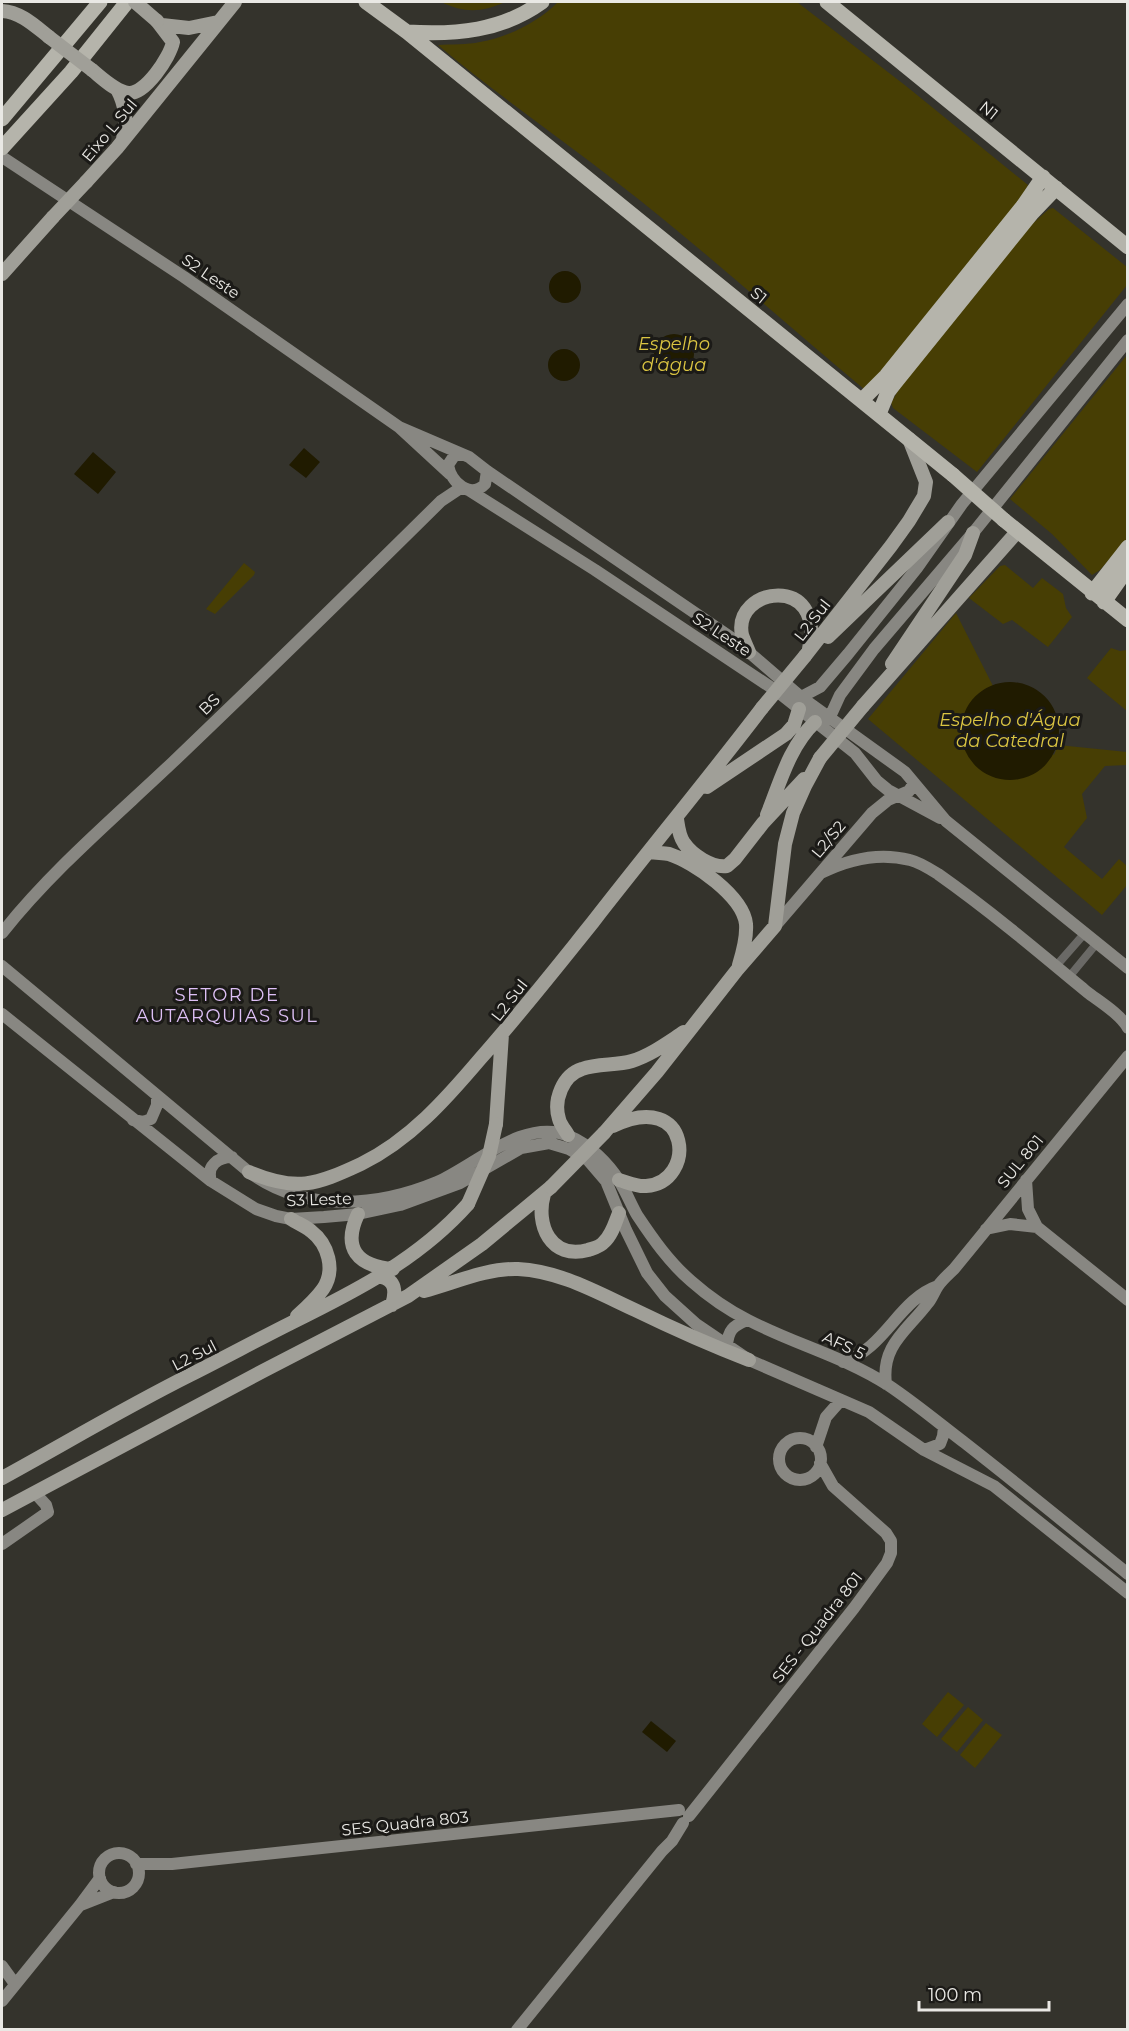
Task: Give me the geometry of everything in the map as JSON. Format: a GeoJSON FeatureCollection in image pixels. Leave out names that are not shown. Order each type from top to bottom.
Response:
{"type":"FeatureCollection","features":[{"type":"Feature","properties":{"kind":"highway"},"geometry":{"type":"LineString","coordinates":[[56,57],[89,2]]}},
{"type":"Feature","properties":{"kind":"highway"},"geometry":{"type":"LineString","coordinates":[[2,119],[100,2]]}},
{"type":"Feature","properties":{"kind":"highway"},"geometry":{"type":"LineString","coordinates":[[71,72],[127,2]]}},
{"type":"Feature","properties":{"kind":"highway"},"geometry":{"type":"LineString","coordinates":[[2,148],[71,72],[141,2]]}},
{"type":"Feature","properties":{"kind":"highway","name":"S1"},"geometry":{"type":"LineString","coordinates":[[366,2],[407,32],[862,400],[1017,532],[1128,620]]}},
{"type":"Feature","properties":{"kind":"highway"},"geometry":{"type":"LineString","coordinates":[[407,32],[473,31],[511,21],[543,2]]}},
{"type":"Feature","properties":{"kind":"highway","name":"N1"},"geometry":{"type":"LineString","coordinates":[[827,2],[1127,247]]}},
{"type":"Feature","properties":{"kind":"highway"},"geometry":{"type":"LineString","coordinates":[[862,400],[893,367],[1023,206],[1043,177]]}},
{"type":"Feature","properties":{"kind":"highway"},"geometry":{"type":"LineString","coordinates":[[879,414],[888,392],[895,383],[1032,213],[1056,188]]}},
{"type":"Feature","properties":{"kind":"highway"},"geometry":{"type":"LineString","coordinates":[[1098,598],[1128,548]]}},
{"type":"Feature","properties":{"kind":"highway"},"geometry":{"type":"LineString","coordinates":[[1098,598],[1128,568]]}},
{"type":"Feature","properties":{"kind":"main road"},"geometry":{"type":"LineString","coordinates":[[2,11],[25,18],[117,89],[127,93],[145,86],[166,60],[173,42],[160,23],[135,2]]}},
{"type":"Feature","properties":{"kind":"main road","name":"Eixo L Sul"},"geometry":{"type":"LineString","coordinates":[[2,273],[122,141],[235,2]]}},
{"type":"Feature","properties":{"kind":"main road"},"geometry":{"type":"LineString","coordinates":[[160,23],[189,28],[218,22]]}},
{"type":"Feature","properties":{"kind":"main road"},"geometry":{"type":"LineString","coordinates":[[117,89],[125,110],[126,125],[122,141]]}},
{"type":"Feature","properties":{"kind":"main road","name":"S2 Leste"},"geometry":{"type":"LineString","coordinates":[[2,157],[184,277],[399,427],[458,482],[778,692],[800,703]]}},
{"type":"Feature","properties":{"kind":"main road"},"geometry":{"type":"LineString","coordinates":[[806,654],[847,620],[948,522],[1128,304]]}},
{"type":"Feature","properties":{"kind":"main road"},"geometry":{"type":"LineString","coordinates":[[764,823],[791,755],[803,733],[822,720],[874,649],[973,532],[1128,340]]}},
{"type":"Feature","properties":{"kind":"main road","name":"S2 Leste"},"geometry":{"type":"LineString","coordinates":[[399,427],[461,454]]}},
{"type":"Feature","properties":{"kind":"main road","name":"L2 Sul"},"geometry":{"type":"LineString","coordinates":[[2,1478],[188,1376],[381,1277],[449,1225],[468,1204],[489,1156],[496,1124],[502,1034],[677,819],[897,538],[924,496],[926,482],[909,439]]}},
{"type":"Feature","properties":{"kind":"main road"},"geometry":{"type":"LineString","coordinates":[[461,454],[476,461],[487,471],[488,477],[482,487],[475,490],[458,482],[448,465],[451,459],[461,454]]}},
{"type":"Feature","properties":{"kind":"main road","name":"S2 Leste"},"geometry":{"type":"LineString","coordinates":[[487,471],[729,636],[749,652],[800,703],[822,720],[904,772],[946,821],[1128,968]]}},
{"type":"Feature","properties":{"kind":"main road","name":"BS"},"geometry":{"type":"LineString","coordinates":[[2,933],[15,916],[82,847],[229,708],[458,482]]}},
{"type":"Feature","properties":{"kind":"main road"},"geometry":{"type":"LineString","coordinates":[[698,792],[786,734],[794,725],[800,703],[820,687],[834,671],[918,568],[948,522]]}},
{"type":"Feature","properties":{"kind":"main road"},"geometry":{"type":"LineString","coordinates":[[879,687],[902,646],[965,555],[973,532]]}},
{"type":"Feature","properties":{"kind":"main road"},"geometry":{"type":"LineString","coordinates":[[677,819],[684,843],[694,853],[714,866],[726,866],[735,859],[879,687],[1017,532]]}},
{"type":"Feature","properties":{"kind":"main road"},"geometry":{"type":"LineString","coordinates":[[648,605],[651,594],[663,592]]}},
{"type":"Feature","properties":{"kind":"main road"},"geometry":{"type":"LineString","coordinates":[[749,652],[742,634],[747,612],[756,602],[766,596],[785,595],[798,601],[809,614],[812,627],[806,654]]}},
{"type":"Feature","properties":{"kind":"main road","name":"S2 Leste"},"geometry":{"type":"LineString","coordinates":[[822,720],[888,790],[946,821]]}},
{"type":"Feature","properties":{"kind":"main road"},"geometry":{"type":"LineString","coordinates":[[871,773],[873,767],[884,759]]}},
{"type":"Feature","properties":{"kind":"main road"},"geometry":{"type":"LineString","coordinates":[[2,1510],[408,1296],[482,1244],[547,1191],[606,1130],[775,926],[785,844],[793,813],[819,761]]}},
{"type":"Feature","properties":{"kind":"main road","name":"L2/S2"},"geometry":{"type":"LineString","coordinates":[[775,926],[872,813],[888,800],[909,791],[914,783]]}},
{"type":"Feature","properties":{"kind":"main road"},"geometry":{"type":"LineString","coordinates":[[650,852],[682,860],[734,898],[743,912],[746,924],[744,946],[737,970]]}},
{"type":"Feature","properties":{"kind":"main road"},"geometry":{"type":"LineString","coordinates":[[821,873],[861,858],[890,856],[912,861],[937,873],[1056,966],[1128,1029]]}},
{"type":"Feature","properties":{"kind":"main road","name":"S3 Leste"},"geometry":{"type":"LineString","coordinates":[[2,966],[249,1172],[278,1188],[313,1200],[345,1203],[378,1199],[438,1181],[517,1137],[545,1132],[568,1135]]}},
{"type":"Feature","properties":{"kind":"main road","name":"S3 Leste"},"geometry":{"type":"LineString","coordinates":[[2,1014],[211,1181],[256,1209],[291,1219],[358,1214],[400,1205],[460,1183],[521,1148],[549,1143],[569,1149],[598,1170],[614,1197],[619,1213]]}},
{"type":"Feature","properties":{"kind":"main road"},"geometry":{"type":"LineString","coordinates":[[568,1135],[559,1120],[557,1106],[560,1091],[570,1076],[581,1069],[625,1063],[642,1057],[664,1046],[696,1023]]}},
{"type":"Feature","properties":{"kind":"main road"},"geometry":{"type":"LineString","coordinates":[[249,1172],[271,1181],[299,1185],[312,1183],[362,1163],[402,1137],[441,1103],[502,1034]]}},
{"type":"Feature","properties":{"kind":"main road","name":"SUL 801"},"geometry":{"type":"LineString","coordinates":[[886,1384],[884,1369],[888,1354],[909,1325],[928,1304],[938,1286],[1128,1056]]}},
{"type":"Feature","properties":{"kind":"main road"},"geometry":{"type":"LineString","coordinates":[[133,1120],[143,1122],[151,1119],[157,1105],[157,1097]]}},
{"type":"Feature","properties":{"kind":"main road"},"geometry":{"type":"LineString","coordinates":[[606,1130],[630,1118],[646,1116],[664,1121],[671,1126],[679,1141],[680,1151],[677,1162],[671,1173],[663,1180],[655,1185],[645,1186],[619,1180]]}},
{"type":"Feature","properties":{"kind":"main road","name":"AFS 5"},"geometry":{"type":"LineString","coordinates":[[568,1135],[598,1155],[619,1180],[635,1212],[672,1263],[710,1296],[747,1320],[843,1362],[886,1384],[944,1427],[1128,1574]]}},
{"type":"Feature","properties":{"kind":"main road"},"geometry":{"type":"LineString","coordinates":[[211,1181],[210,1171],[214,1163],[219,1159],[232,1157]]}},
{"type":"Feature","properties":{"kind":"main road"},"geometry":{"type":"LineString","coordinates":[[1026,1180],[1028,1209],[1037,1227],[1128,1300]]}},
{"type":"Feature","properties":{"kind":"main road"},"geometry":{"type":"LineString","coordinates":[[547,1191],[540,1207],[540,1218],[545,1233],[555,1245],[568,1251],[582,1252],[603,1244],[610,1236],[619,1213]]}},
{"type":"Feature","properties":{"kind":"main road"},"geometry":{"type":"LineString","coordinates":[[619,1213],[647,1274],[665,1296],[696,1324],[749,1360]]}},
{"type":"Feature","properties":{"kind":"main road"},"geometry":{"type":"LineString","coordinates":[[358,1214],[350,1237],[355,1253],[372,1265],[393,1269]]}},
{"type":"Feature","properties":{"kind":"main road"},"geometry":{"type":"LineString","coordinates":[[289,1324],[324,1288],[329,1274],[329,1261],[323,1242],[310,1230],[291,1219]]}},
{"type":"Feature","properties":{"kind":"main road"},"geometry":{"type":"LineString","coordinates":[[986,1229],[1010,1224],[1037,1227]]}},
{"type":"Feature","properties":{"kind":"main road"},"geometry":{"type":"LineString","coordinates":[[408,1296],[484,1274],[518,1269],[545,1274],[592,1289],[685,1334],[868,1412],[924,1450],[994,1486],[1128,1593]]}},
{"type":"Feature","properties":{"kind":"main road"},"geometry":{"type":"LineString","coordinates":[[381,1277],[390,1281],[394,1286],[392,1305]]}},
{"type":"Feature","properties":{"kind":"main road","name":"SUL 801"},"geometry":{"type":"LineString","coordinates":[[843,1362],[856,1357],[874,1344],[917,1297],[938,1286]]}},
{"type":"Feature","properties":{"kind":"main road"},"geometry":{"type":"LineString","coordinates":[[899,1316],[909,1325]]}},
{"type":"Feature","properties":{"kind":"main road"},"geometry":{"type":"LineString","coordinates":[[727,1346],[729,1332],[747,1320]]}},
{"type":"Feature","properties":{"kind":"main road"},"geometry":{"type":"LineString","coordinates":[[811,1443],[824,1409],[824,1392]]}},
{"type":"Feature","properties":{"kind":"main road"},"geometry":{"type":"LineString","coordinates":[[811,1443],[826,1417],[841,1400]]}},
{"type":"Feature","properties":{"kind":"main road"},"geometry":{"type":"LineString","coordinates":[[924,1450],[940,1444],[944,1427]]}},
{"type":"Feature","properties":{"kind":"main road"},"geometry":{"type":"LineString","coordinates":[[795,1439],[811,1443],[820,1454],[820,1463],[816,1473],[799,1480],[788,1476],[781,1467],[780,1453],[788,1442],[795,1439]]}},
{"type":"Feature","properties":{"kind":"main road","name":"SES - Quadra 801"},"geometry":{"type":"LineString","coordinates":[[517,2030],[662,1851],[681,1816],[709,1791],[887,1563],[891,1553],[891,1541],[886,1533],[833,1486],[820,1463]]}},
{"type":"Feature","properties":{"kind":"main road","name":"SES - Quadra 801"},"geometry":{"type":"LineString","coordinates":[[805,1479],[833,1486]]}},
{"type":"Feature","properties":{"kind":"main road"},"geometry":{"type":"LineString","coordinates":[[2,1544],[48,1512],[46,1505],[35,1493]]}},
{"type":"Feature","properties":{"kind":"main road","name":"SES Quadra 803"},"geometry":{"type":"LineString","coordinates":[[137,1869],[642,1815],[681,1816]]}},
{"type":"Feature","properties":{"kind":"main road"},"geometry":{"type":"LineString","coordinates":[[125,1855],[137,1869],[138,1880],[130,1889],[119,1893],[103,1885],[100,1878],[100,1867],[110,1856],[125,1855]]}},
{"type":"Feature","properties":{"kind":"main road"},"geometry":{"type":"LineString","coordinates":[[2,2001],[100,1878]]}},
{"type":"Feature","properties":{"kind":"main road"},"geometry":{"type":"LineString","coordinates":[[80,1905],[114,1892]]}},
{"type":"Feature","properties":{"kind":"main road"},"geometry":{"type":"LineString","coordinates":[[2,1966],[15,1984]]}},
{"type":"Feature","properties":{"kind":"street"},"geometry":{"type":"LineString","coordinates":[[1056,966],[1085,933]]}},
{"type":"Feature","properties":{"kind":"street"},"geometry":{"type":"LineString","coordinates":[[1069,977],[1097,943]]}},
{"type":"Feature","properties":{"kind":"shaded area"},"geometry":{"type":"Polygon","coordinates":[[[441,2],[505,2],[480,10],[465,10],[441,2]]]}},
{"type":"Feature","properties":{"kind":"shaded area"},"geometry":{"type":"Polygon","coordinates":[[[558,2],[797,2],[906,86],[1028,185],[1019,202],[888,367],[864,389],[712,259],[438,45],[491,40],[532,22],[558,2]]]}},
{"type":"Feature","properties":{"kind":"shaded area"},"geometry":{"type":"Polygon","coordinates":[[[1053,208],[1127,267],[1127,285],[977,472],[893,408],[891,403],[900,387],[1029,227],[1053,208]]]}},
{"type":"Feature","properties":{"kind":"shaded area"},"geometry":{"type":"Polygon","coordinates":[[[1127,355],[1127,539],[1100,570],[1092,575],[1052,534],[1010,499],[1127,355]]]}},
{"type":"Feature","properties":{"kind":"shaded area"},"geometry":{"type":"Polygon","coordinates":[[[244,563],[255,572],[254,575],[215,614],[206,609],[244,563]]]}},
{"type":"Feature","properties":{"kind":"shaded area"},"geometry":{"type":"Polygon","coordinates":[[[1005,565],[1033,588],[1042,578],[1063,594],[1066,608],[1072,617],[1048,647],[1012,620],[1003,624],[969,598],[1000,566],[1005,565]]]}},
{"type":"Feature","properties":{"kind":"shaded area"},"geometry":{"type":"Polygon","coordinates":[[[956,613],[993,686],[985,689],[1054,755],[1058,745],[1127,752],[1127,765],[1105,766],[1082,794],[1087,818],[1064,847],[1102,879],[1119,859],[1127,866],[1127,885],[1102,915],[868,719],[956,613]]]}},
{"type":"Feature","properties":{"kind":"shaded area"},"geometry":{"type":"Polygon","coordinates":[[[1111,648],[1120,651],[1127,650],[1127,711],[1087,678],[1111,648]]]}},
{"type":"Feature","properties":{"kind":"shaded area"},"geometry":{"type":"Polygon","coordinates":[[[948,1692],[964,1705],[937,1737],[922,1724],[948,1692]]]}},
{"type":"Feature","properties":{"kind":"shaded area"},"geometry":{"type":"Polygon","coordinates":[[[968,1707],[983,1720],[957,1752],[941,1739],[968,1707]]]}},
{"type":"Feature","properties":{"kind":"shaded area"},"geometry":{"type":"Polygon","coordinates":[[[986,1723],[1002,1735],[975,1768],[960,1755],[986,1723]]]}},
{"type":"Feature","properties":{"kind":"water"},"geometry":{"type":"Polygon","coordinates":[[[565,271],[576,276],[581,287],[576,298],[565,303],[554,298],[549,287],[554,276],[565,271]]]}},
{"type":"Feature","properties":{"kind":"water","name":"Espelho d'água"},"geometry":{"type":"Polygon","coordinates":[[[674,334],[688,340],[694,354],[688,368],[674,374],[660,368],[654,354],[660,340],[674,334]]]}},
{"type":"Feature","properties":{"kind":"water"},"geometry":{"type":"Polygon","coordinates":[[[564,349],[575,354],[580,365],[575,376],[564,381],[553,376],[548,365],[553,354],[564,349]]]}},
{"type":"Feature","properties":{"kind":"water"},"geometry":{"type":"Polygon","coordinates":[[[304,448],[320,462],[306,478],[289,465],[304,448]]]}},
{"type":"Feature","properties":{"kind":"water"},"geometry":{"type":"Polygon","coordinates":[[[93,452],[116,472],[98,494],[74,474],[93,452]]]}},
{"type":"Feature","properties":{"kind":"water","name":"Espelho d'Água da Catedral"},"geometry":{"type":"Polygon","coordinates":[[[1010,682],[1029,686],[1044,697],[1055,712],[1059,731],[1055,750],[1044,765],[1029,776],[1010,780],[991,776],[976,765],[965,750],[961,731],[965,712],[976,697],[991,686],[1010,682]]]}},
{"type":"Feature","properties":{"kind":"water"},"geometry":{"type":"Polygon","coordinates":[[[651,1721],[676,1741],[667,1752],[642,1732],[651,1721]]]}},
{"type":"Feature","properties":{"kind":"district","name":"SETOR DE AUTARQUIAS SUL"},"geometry":{"type":"Point","coordinates":[227,1005]}}]}
